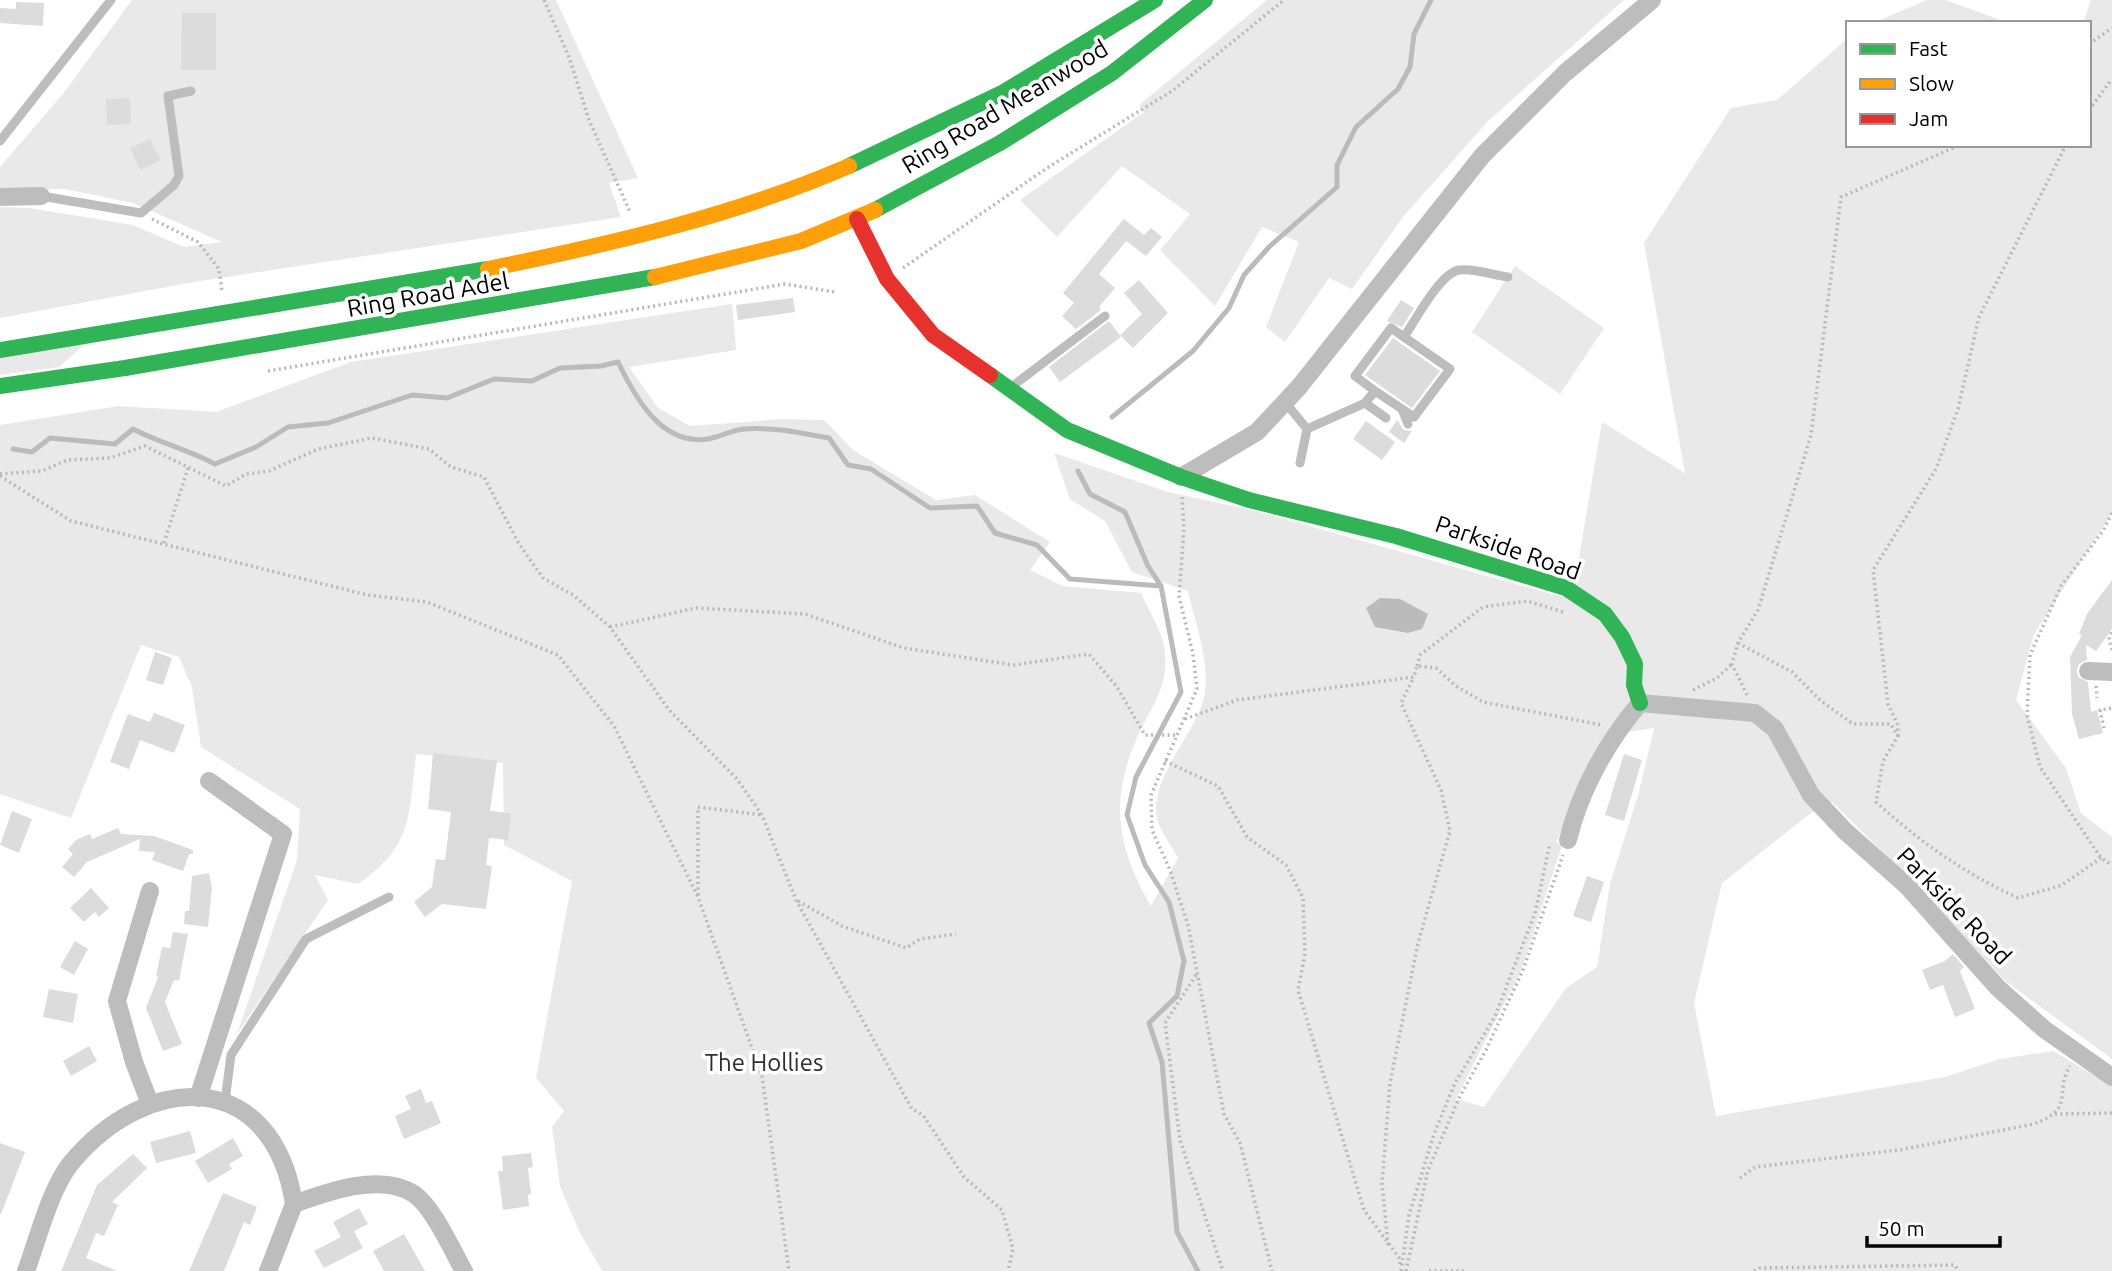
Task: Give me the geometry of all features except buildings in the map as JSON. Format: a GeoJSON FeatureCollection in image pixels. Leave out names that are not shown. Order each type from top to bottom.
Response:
{"type":"FeatureCollection","features":[{"type":"Feature","properties":{"kind":"main road","name":"Ring Road Meanwood"},"geometry":{"type":"LineString","coordinates":[[805,183],[974,110],[1083,48],[1155,0]]}},
{"type":"Feature","properties":{"kind":"main road","name":"Ring Road Meanwood"},"geometry":{"type":"LineString","coordinates":[[857,219],[1000,143],[1112,73],[1205,0]]}},
{"type":"Feature","properties":{"kind":"main road","name":"Ring Road Adel"},"geometry":{"type":"LineString","coordinates":[[0,350],[404,284],[579,251],[730,210],[805,183]]}},
{"type":"Feature","properties":{"kind":"main road","name":"Ring Road Adel"},"geometry":{"type":"LineString","coordinates":[[0,386],[125,369],[661,276],[802,241],[857,219]]}},
{"type":"Feature","properties":{"kind":"main road","name":"Parkside Road"},"geometry":{"type":"LineString","coordinates":[[857,219],[887,279],[933,335],[1067,430],[1181,477],[1249,500],[1395,536],[1566,588],[1605,614],[1622,637],[1635,664],[1634,685],[1640,703]]}},
{"type":"Feature","properties":{"kind":"street"},"geometry":{"type":"LineString","coordinates":[[1181,477],[1257,432],[1285,402],[1482,156],[1565,73],[1652,0]]}},
{"type":"Feature","properties":{"kind":"street"},"geometry":{"type":"LineString","coordinates":[[0,197],[41,196]]}},
{"type":"Feature","properties":{"kind":"street"},"geometry":{"type":"LineString","coordinates":[[2088,671],[2112,671]]}},
{"type":"Feature","properties":{"kind":"street"},"geometry":{"type":"LineString","coordinates":[[1561,838],[1615,733],[1640,703],[1755,713]]}},
{"type":"Feature","properties":{"kind":"street","name":"Parkside Road"},"geometry":{"type":"LineString","coordinates":[[1755,713],[1774,729],[1811,795],[1837,824],[1907,886],[1998,988],[2045,1029],[2112,1077]]}},
{"type":"Feature","properties":{"kind":"street"},"geometry":{"type":"LineString","coordinates":[[198,1098],[283,834],[209,781]]}},
{"type":"Feature","properties":{"kind":"street"},"geometry":{"type":"LineString","coordinates":[[150,891],[117,1001],[134,1062],[150,1104]]}},
{"type":"Feature","properties":{"kind":"street"},"geometry":{"type":"LineString","coordinates":[[26,1271],[59,1183],[70,1164],[116,1124],[150,1104],[174,1097],[225,1101],[246,1111],[268,1132],[284,1160],[293,1204],[268,1271]]}},
{"type":"Feature","properties":{"kind":"street"},"geometry":{"type":"LineString","coordinates":[[293,1204],[324,1193],[368,1185],[392,1186],[415,1195],[429,1212],[464,1271]]}},
{"type":"Feature","properties":{"kind":"lane"},"geometry":{"type":"LineString","coordinates":[[0,141],[111,0]]}},
{"type":"Feature","properties":{"kind":"lane"},"geometry":{"type":"LineString","coordinates":[[41,196],[141,213],[174,185],[179,176],[169,96],[191,91]]}},
{"type":"Feature","properties":{"kind":"lane"},"geometry":{"type":"LineString","coordinates":[[1404,337],[1451,272],[1462,269],[1508,277]]}},
{"type":"Feature","properties":{"kind":"lane"},"geometry":{"type":"LineString","coordinates":[[1009,389],[1105,316]]}},
{"type":"Feature","properties":{"kind":"lane"},"geometry":{"type":"LineString","coordinates":[[1391,328],[1450,369],[1414,417],[1375,391],[1355,376],[1391,328]]}},
{"type":"Feature","properties":{"kind":"lane"},"geometry":{"type":"LineString","coordinates":[[1307,429],[1365,403],[1375,391]]}},
{"type":"Feature","properties":{"kind":"lane"},"geometry":{"type":"LineString","coordinates":[[1285,402],[1307,429]]}},
{"type":"Feature","properties":{"kind":"lane"},"geometry":{"type":"LineString","coordinates":[[1365,403],[1386,418]]}},
{"type":"Feature","properties":{"kind":"lane"},"geometry":{"type":"LineString","coordinates":[[1402,409],[1408,424]]}},
{"type":"Feature","properties":{"kind":"lane"},"geometry":{"type":"LineString","coordinates":[[1300,463],[1307,429]]}},
{"type":"Feature","properties":{"kind":"lane"},"geometry":{"type":"LineString","coordinates":[[225,1101],[231,1055],[306,939],[389,897]]}},
{"type":"Feature","properties":{"kind":"path"},"geometry":{"type":"LineString","coordinates":[[544,0],[569,57],[589,120],[630,212]]}},
{"type":"Feature","properties":{"kind":"path"},"geometry":{"type":"LineString","coordinates":[[887,279],[1047,168],[1172,90],[1284,0]]}},
{"type":"Feature","properties":{"kind":"path"},"geometry":{"type":"LineString","coordinates":[[2091,43],[2112,28]]}},
{"type":"Feature","properties":{"kind":"path"},"geometry":{"type":"LineString","coordinates":[[2091,107],[2112,79]]}},
{"type":"Feature","properties":{"kind":"path"},"geometry":{"type":"LineString","coordinates":[[1681,692],[1692,690],[1717,678],[1732,664],[1738,643],[1758,610],[1811,435],[1841,197],[1955,147]]}},
{"type":"Feature","properties":{"kind":"path"},"geometry":{"type":"LineString","coordinates":[[2065,147],[1979,317],[1958,409],[1937,469],[1873,570],[1888,704],[1898,725],[1898,736],[1883,761],[1876,802],[1915,838],[1975,878],[2018,898],[2062,885],[2101,858]]}},
{"type":"Feature","properties":{"kind":"path"},"geometry":{"type":"LineString","coordinates":[[141,213],[198,242],[219,269],[225,313]]}},
{"type":"Feature","properties":{"kind":"path"},"geometry":{"type":"LineString","coordinates":[[263,371],[785,284],[835,292]]}},
{"type":"Feature","properties":{"kind":"path"},"geometry":{"type":"LineString","coordinates":[[0,475],[42,471],[67,460],[110,458],[145,446],[226,486],[246,474],[270,471],[318,449],[372,438],[429,449],[451,467],[484,477],[519,544],[543,578],[573,595],[610,627],[669,710],[737,779],[762,815],[796,900],[912,1109],[923,1115],[964,1177],[1002,1210],[1013,1248],[1008,1271]]}},
{"type":"Feature","properties":{"kind":"path"},"geometry":{"type":"LineString","coordinates":[[163,544],[188,468]]}},
{"type":"Feature","properties":{"kind":"path"},"geometry":{"type":"LineString","coordinates":[[0,475],[71,521],[367,595],[427,602],[558,654],[614,726],[698,897],[762,1076],[789,1271]]}},
{"type":"Feature","properties":{"kind":"path"},"geometry":{"type":"LineString","coordinates":[[1181,477],[1184,529],[1179,596],[1193,654],[1197,689],[1151,795],[1152,830],[1170,870],[1188,925],[1224,1114],[1240,1143],[1272,1271]]}},
{"type":"Feature","properties":{"kind":"path"},"geometry":{"type":"LineString","coordinates":[[2112,513],[2103,531],[2061,586],[2030,655],[2027,715],[2040,766],[2101,858],[2112,865]]}},
{"type":"Feature","properties":{"kind":"path"},"geometry":{"type":"LineString","coordinates":[[1388,1246],[1382,1183],[1390,1083],[1418,943],[1451,831],[1441,789],[1401,703],[1414,677],[1420,655],[1483,607],[1527,601],[1572,615]]}},
{"type":"Feature","properties":{"kind":"path"},"geometry":{"type":"LineString","coordinates":[[610,627],[696,608],[805,614],[904,648],[1013,665],[1089,654],[1117,687],[1144,735],[1177,735]]}},
{"type":"Feature","properties":{"kind":"path"},"geometry":{"type":"LineString","coordinates":[[2112,632],[2109,639],[2112,650]]}},
{"type":"Feature","properties":{"kind":"path"},"geometry":{"type":"LineString","coordinates":[[1738,643],[1792,671],[1821,701],[1853,724],[1891,724],[1898,736]]}},
{"type":"Feature","properties":{"kind":"path"},"geometry":{"type":"LineString","coordinates":[[1732,664],[1755,713]]}},
{"type":"Feature","properties":{"kind":"path"},"geometry":{"type":"LineString","coordinates":[[1417,666],[1436,668],[1456,686],[1483,702],[1602,725]]}},
{"type":"Feature","properties":{"kind":"path"},"geometry":{"type":"LineString","coordinates":[[1185,719],[1237,700],[1414,677]]}},
{"type":"Feature","properties":{"kind":"path"},"geometry":{"type":"LineString","coordinates":[[2104,728],[2100,710],[2112,708]]}},
{"type":"Feature","properties":{"kind":"path"},"geometry":{"type":"LineString","coordinates":[[1596,738],[1602,725],[1611,720]]}},
{"type":"Feature","properties":{"kind":"path"},"geometry":{"type":"LineString","coordinates":[[1165,761],[1218,786],[1247,837],[1286,864],[1303,898],[1305,954],[1298,990],[1364,1210],[1400,1259],[1400,1271]]}},
{"type":"Feature","properties":{"kind":"path"},"geometry":{"type":"LineString","coordinates":[[698,897],[698,807],[762,815]]}},
{"type":"Feature","properties":{"kind":"path"},"geometry":{"type":"LineString","coordinates":[[1400,1271],[1409,1215],[1434,1134],[1455,1083],[1495,1016],[1561,838]]}},
{"type":"Feature","properties":{"kind":"path"},"geometry":{"type":"LineString","coordinates":[[1406,1271],[1428,1170],[1460,1096],[1486,1050],[1523,970],[1561,838]]}},
{"type":"Feature","properties":{"kind":"path"},"geometry":{"type":"LineString","coordinates":[[796,900],[842,926],[906,948],[920,939],[956,934]]}},
{"type":"Feature","properties":{"kind":"path"},"geometry":{"type":"LineString","coordinates":[[1198,973],[1166,1024],[1180,1140],[1223,1271]]}},
{"type":"Feature","properties":{"kind":"path"},"geometry":{"type":"LineString","coordinates":[[1740,1178],[1755,1167],[1899,1150],[2034,1124],[2053,1114],[2061,1106],[2066,1074],[2078,1053]]}},
{"type":"Feature","properties":{"kind":"path"},"geometry":{"type":"LineString","coordinates":[[2053,1114],[2112,1113]]}},
{"type":"Feature","properties":{"kind":"path"},"geometry":{"type":"LineString","coordinates":[[1754,1271],[1760,1268],[1955,1265],[1958,1271]]}},
{"type":"Feature","properties":{"kind":"path"},"geometry":{"type":"LineString","coordinates":[[1429,1271],[1467,1271]]}},
{"type":"Feature","properties":{"kind":"green space"},"geometry":{"type":"Polygon","coordinates":[[[132,0],[556,0],[638,178],[609,183],[621,217],[194,282],[0,318],[0,207],[29,208],[133,225],[184,247],[222,242],[133,203],[65,189],[0,189],[0,167],[62,95],[132,0]]]}},
{"type":"Feature","properties":{"kind":"green space"},"geometry":{"type":"Polygon","coordinates":[[[1267,0],[1624,0],[1488,121],[1403,217],[1352,289],[1329,278],[1285,342],[1266,327],[1299,242],[1262,227],[1215,306],[1160,250],[1190,214],[1122,166],[1057,237],[1020,200],[1144,112],[1139,105],[1267,0]]]}},
{"type":"Feature","properties":{"kind":"green space"},"geometry":{"type":"Polygon","coordinates":[[[1927,0],[1945,0],[2003,21],[1878,21],[1927,0]]]}},
{"type":"Feature","properties":{"kind":"green space","name":"The Hollies"},"geometry":{"type":"Polygon","coordinates":[[[2091,0],[2112,0],[2112,513],[2034,634],[2016,700],[2066,768],[2081,813],[2112,837],[2112,1059],[2004,980],[1927,896],[1832,802],[1811,813],[1722,883],[1694,1003],[1716,1116],[1945,1077],[2000,1059],[2053,1051],[2112,1086],[2112,1271],[602,1271],[579,1231],[560,1186],[552,1127],[564,1111],[536,1078],[572,881],[504,845],[503,763],[416,754],[409,812],[399,842],[389,857],[358,884],[315,875],[328,900],[237,1034],[297,860],[300,809],[201,747],[192,687],[179,657],[141,645],[71,818],[0,794],[0,425],[119,406],[216,412],[351,362],[732,304],[736,350],[629,367],[658,408],[690,426],[783,419],[824,420],[853,450],[936,500],[975,495],[1050,542],[1030,570],[1063,586],[1141,593],[1162,638],[1165,653],[1164,676],[1162,686],[1129,757],[1120,801],[1124,842],[1130,863],[1151,906],[1178,858],[1159,825],[1156,809],[1164,777],[1199,712],[1204,697],[1206,684],[1201,643],[1188,591],[1132,572],[1105,521],[1070,499],[1054,453],[1168,492],[1256,511],[1562,597],[1576,575],[1602,422],[1685,473],[1644,243],[1731,108],[1777,100],[1846,40],[1846,147],[2091,147],[2091,21],[2084,21],[2091,0]],[[1654,728],[1607,735],[1556,842],[1562,845],[1521,971],[1456,1099],[1484,1107],[1566,988],[1597,967],[1610,884],[1639,792],[1654,728]]]}},
{"type":"Feature","properties":{"kind":"green space"},"geometry":{"type":"Polygon","coordinates":[[[1515,266],[1604,328],[1560,394],[1472,332],[1515,266]]]}},
{"type":"Feature","properties":{"kind":"green space"},"geometry":{"type":"Polygon","coordinates":[[[86,343],[59,367],[0,375],[0,358],[86,343]]]}},
{"type":"Feature","properties":{"kind":"shaded area"},"geometry":{"type":"Polygon","coordinates":[[[1380,598],[1400,599],[1428,614],[1422,629],[1408,633],[1375,627],[1366,608],[1380,598]]]}},
{"type":"Feature","properties":{"kind":"waterway"},"geometry":{"type":"LineString","coordinates":[[1112,417],[1193,351],[1229,308],[1244,275],[1269,247],[1337,187],[1337,165],[1356,127],[1398,89],[1410,67],[1414,34],[1431,0]]}},
{"type":"Feature","properties":{"kind":"waterway"},"geometry":{"type":"LineString","coordinates":[[13,449],[32,452],[50,438],[115,444],[133,429],[215,464],[256,447],[288,427],[328,423],[412,395],[447,398],[494,379],[532,381],[560,368],[601,366],[618,362],[642,404],[663,427],[676,435],[691,439],[708,439],[740,430],[755,429],[829,438],[848,465],[871,469],[930,508],[977,506],[995,533],[1037,545],[1070,579],[1161,586]]}},
{"type":"Feature","properties":{"kind":"waterway"},"geometry":{"type":"LineString","coordinates":[[1078,471],[1090,494],[1125,512],[1148,566],[1161,586],[1181,692],[1136,777],[1127,815],[1145,865],[1169,902],[1184,961],[1177,996],[1149,1023],[1162,1062],[1177,1232],[1198,1271]]}},
{"type":"Feature","properties":{"kind":"traffic: fast"},"geometry":{"type":"LineString","coordinates":[[849,166],[1002,93],[1155,0]]}},
{"type":"Feature","properties":{"kind":"traffic: fast"},"geometry":{"type":"LineString","coordinates":[[875,210],[1000,143],[1112,73],[1205,0]]}},
{"type":"Feature","properties":{"kind":"traffic: fast"},"geometry":{"type":"LineString","coordinates":[[0,350],[488,269]]}},
{"type":"Feature","properties":{"kind":"traffic: fast"},"geometry":{"type":"LineString","coordinates":[[0,386],[125,368],[655,277]]}},
{"type":"Feature","properties":{"kind":"traffic: fast"},"geometry":{"type":"LineString","coordinates":[[990,375],[1067,430],[1181,477],[1249,500],[1396,536],[1566,588],[1605,614],[1622,637],[1635,664],[1634,685],[1640,703]]}},
{"type":"Feature","properties":{"kind":"traffic: slow"},"geometry":{"type":"LineString","coordinates":[[488,269],[671,227],[761,200],[849,166]]}},
{"type":"Feature","properties":{"kind":"traffic: slow"},"geometry":{"type":"LineString","coordinates":[[655,277],[801,241],[875,210]]}},
{"type":"Feature","properties":{"kind":"traffic: jam"},"geometry":{"type":"LineString","coordinates":[[857,219],[887,279],[933,335],[990,375]]}}]}
